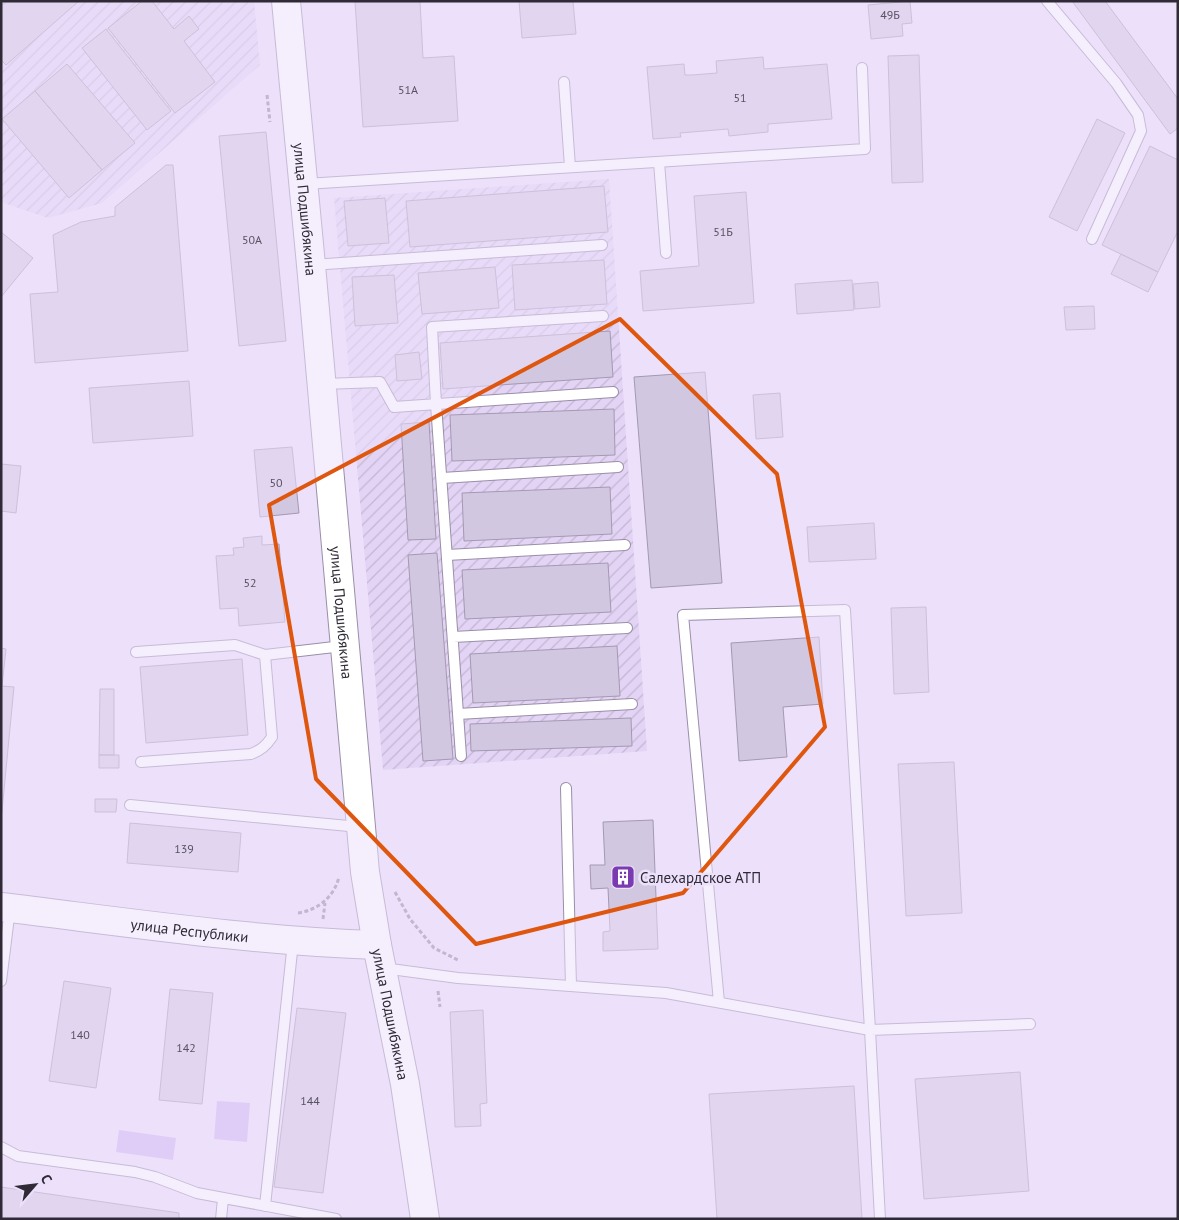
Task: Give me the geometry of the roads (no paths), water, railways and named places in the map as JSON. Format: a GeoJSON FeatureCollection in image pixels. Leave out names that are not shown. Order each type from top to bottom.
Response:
{"type":"FeatureCollection","features":[{"type":"Feature","properties":{"kind":"main road","name":"улица Подшибякина"},"geometry":{"type":"LineString","coordinates":[[286,1],[365,872],[405,1084],[425,1219]]}},
{"type":"Feature","properties":{"kind":"main road","name":"улица Республики"},"geometry":{"type":"LineString","coordinates":[[5,907],[293,941],[380,957]]}},
{"type":"Feature","properties":{"kind":"lane"},"geometry":{"type":"LineString","coordinates":[[1046,1],[1116,83],[1138,115],[1141,131],[1092,239]]}},
{"type":"Feature","properties":{"kind":"lane"},"geometry":{"type":"LineString","coordinates":[[304,184],[865,149],[862,68]]}},
{"type":"Feature","properties":{"kind":"lane"},"geometry":{"type":"LineString","coordinates":[[564,82],[570,167]]}},
{"type":"Feature","properties":{"kind":"lane"},"geometry":{"type":"LineString","coordinates":[[659,162],[666,253]]}},
{"type":"Feature","properties":{"kind":"lane"},"geometry":{"type":"LineString","coordinates":[[311,265],[602,245]]}},
{"type":"Feature","properties":{"kind":"lane"},"geometry":{"type":"LineString","coordinates":[[461,756],[432,327],[603,316]]}},
{"type":"Feature","properties":{"kind":"lane"},"geometry":{"type":"LineString","coordinates":[[322,384],[380,382],[394,407],[613,392]]}},
{"type":"Feature","properties":{"kind":"lane"},"geometry":{"type":"LineString","coordinates":[[442,478],[618,467]]}},
{"type":"Feature","properties":{"kind":"lane"},"geometry":{"type":"LineString","coordinates":[[447,555],[624,545]]}},
{"type":"Feature","properties":{"kind":"lane"},"geometry":{"type":"LineString","coordinates":[[718,1002],[683,615],[846,610],[880,1219]]}},
{"type":"Feature","properties":{"kind":"lane"},"geometry":{"type":"LineString","coordinates":[[453,637],[626,628]]}},
{"type":"Feature","properties":{"kind":"lane"},"geometry":{"type":"LineString","coordinates":[[136,652],[235,644],[265,655],[344,646]]}},
{"type":"Feature","properties":{"kind":"lane"},"geometry":{"type":"LineString","coordinates":[[141,762],[251,754],[267,745],[272,737],[265,655]]}},
{"type":"Feature","properties":{"kind":"lane"},"geometry":{"type":"LineString","coordinates":[[458,714],[632,704]]}},
{"type":"Feature","properties":{"kind":"lane"},"geometry":{"type":"LineString","coordinates":[[566,788],[571,986]]}},
{"type":"Feature","properties":{"kind":"lane"},"geometry":{"type":"LineString","coordinates":[[130,805],[360,827]]}},
{"type":"Feature","properties":{"kind":"lane"},"geometry":{"type":"LineString","coordinates":[[1,981],[5,907]]}},
{"type":"Feature","properties":{"kind":"lane"},"geometry":{"type":"LineString","coordinates":[[265,1206],[293,941]]}},
{"type":"Feature","properties":{"kind":"lane"},"geometry":{"type":"LineString","coordinates":[[380,957],[458,978],[666,993],[870,1030],[1030,1024]]}},
{"type":"Feature","properties":{"kind":"lane"},"geometry":{"type":"LineString","coordinates":[[1,1147],[18,1156],[136,1172],[197,1193],[336,1219]]}},
{"type":"Feature","properties":{"kind":"lane"},"geometry":{"type":"LineString","coordinates":[[221,1219],[223,1199]]}},
{"type":"Feature","properties":{"kind":"place","name":"Салехардское АТП"},"geometry":{"type":"Point","coordinates":[623,877]}}]}
